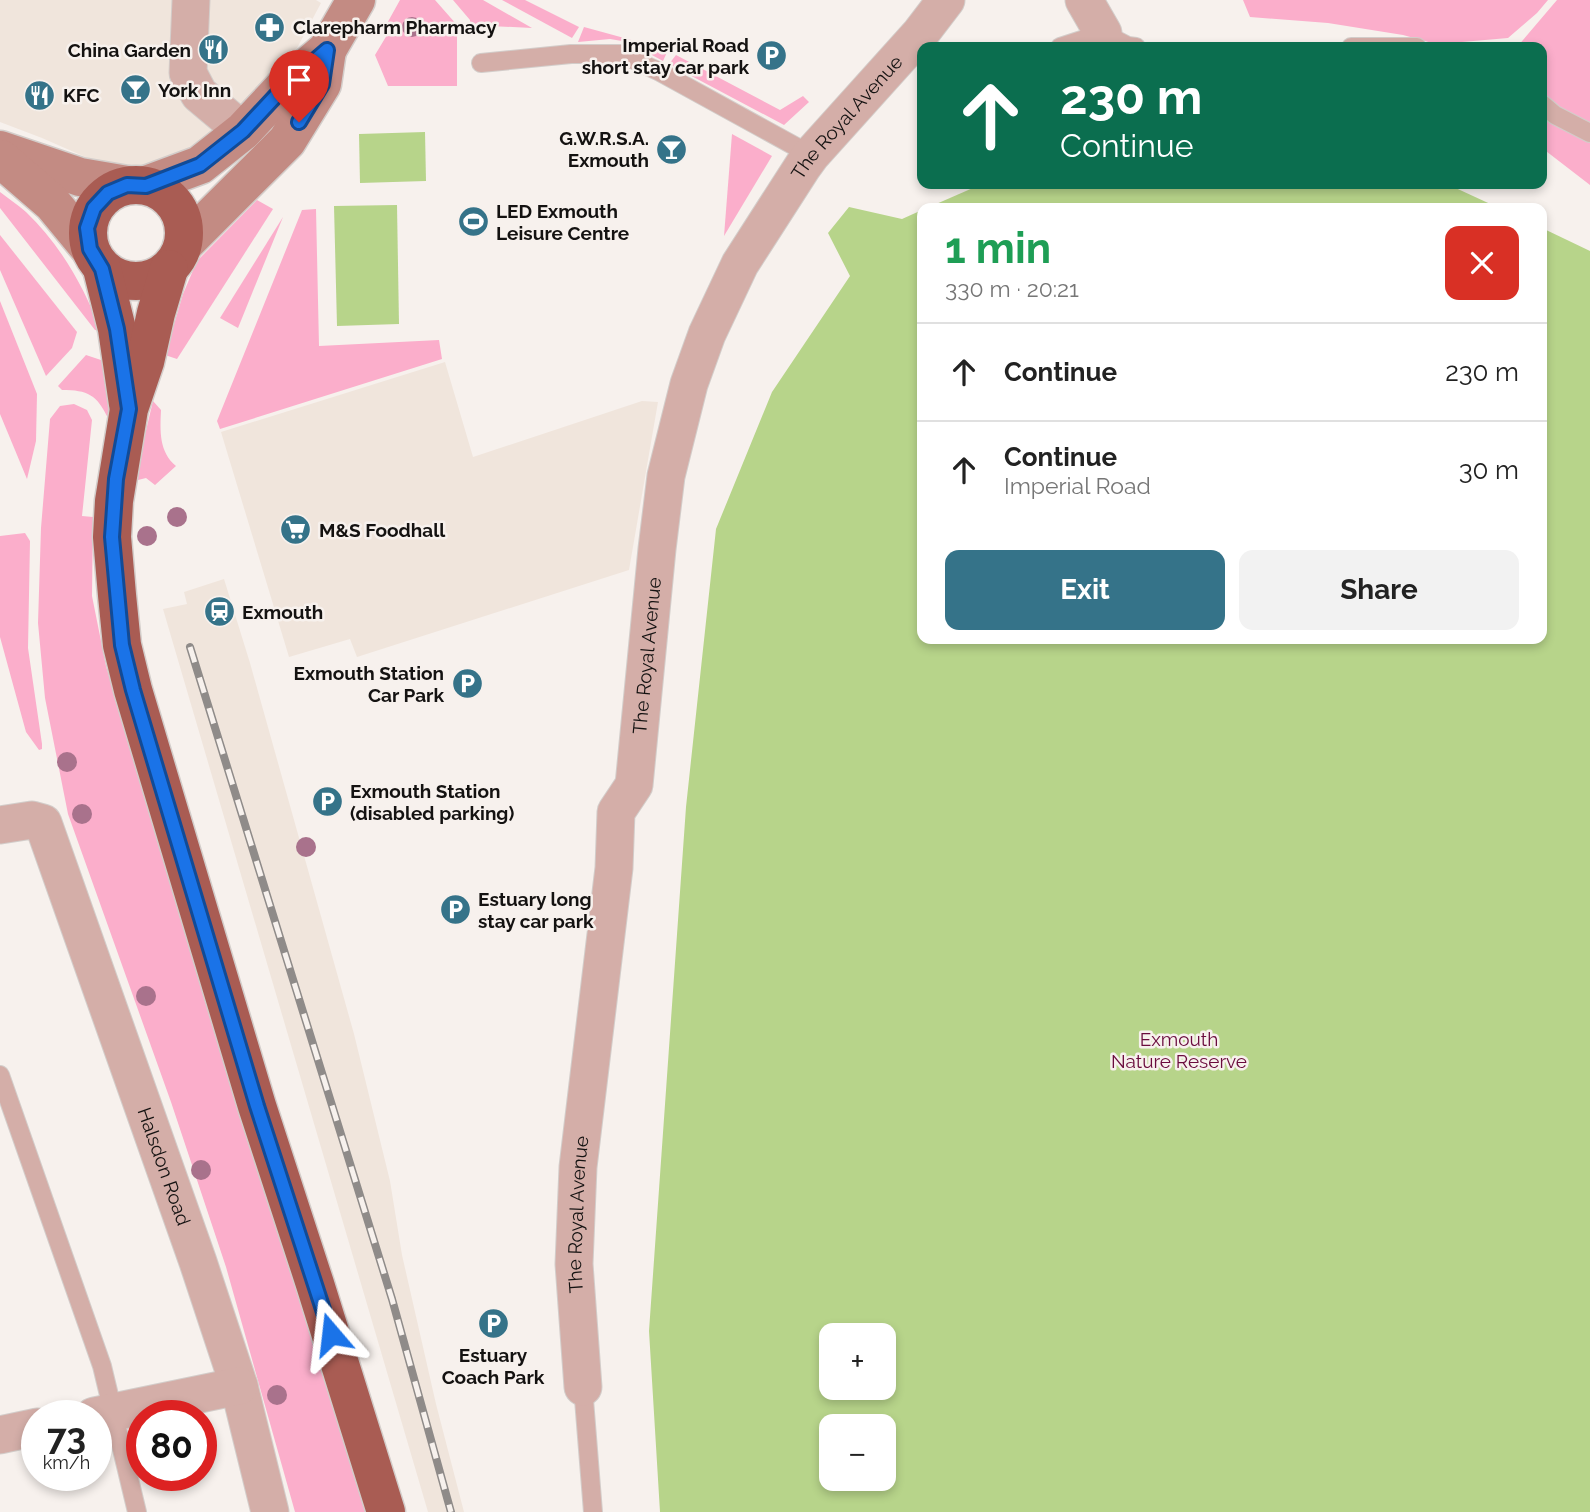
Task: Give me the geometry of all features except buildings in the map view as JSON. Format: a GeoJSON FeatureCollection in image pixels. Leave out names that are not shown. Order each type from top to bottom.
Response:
{"type":"FeatureCollection","features":[{"type":"Feature","properties":{"kind":"highway"},"geometry":{"type":"LineString","coordinates":[[129,409],[117,329],[87,228],[94,208],[108,193],[137,185],[164,193],[178,207],[184,226],[129,409],[116,479],[112,537],[122,645],[225,1001],[386,1512]]}},
{"type":"Feature","properties":{"kind":"highway"},"geometry":{"type":"LineString","coordinates":[[96,259],[118,278],[136,282],[153,278],[176,257]]}},
{"type":"Feature","properties":{"kind":"street"},"geometry":{"type":"LineString","coordinates":[[191,0],[188,73],[198,94],[243,131]]}},
{"type":"Feature","properties":{"kind":"street"},"geometry":{"type":"LineString","coordinates":[[0,150],[80,177],[137,185],[200,165],[243,131],[284,87],[327,50],[356,0]]}},
{"type":"Feature","properties":{"kind":"street","name":"The Royal Avenue"},"geometry":{"type":"LineString","coordinates":[[583,1387],[574,1264],[578,1167],[614,868],[616,813],[634,785],[666,476],[689,384],[707,334],[740,264],[811,155],[920,34],[946,0]]}},
{"type":"Feature","properties":{"kind":"street"},"geometry":{"type":"LineString","coordinates":[[1084,0],[1102,33]]}},
{"type":"Feature","properties":{"kind":"street"},"geometry":{"type":"LineString","coordinates":[[176,257],[287,141],[322,84],[327,50]]}},
{"type":"Feature","properties":{"kind":"street"},"geometry":{"type":"LineString","coordinates":[[0,158],[52,202],[96,259]]}},
{"type":"Feature","properties":{"kind":"street","name":"Halsdon Road"},"geometry":{"type":"LineString","coordinates":[[0,825],[32,820],[43,823],[239,1386],[270,1512]]}},
{"type":"Feature","properties":{"kind":"street"},"geometry":{"type":"LineString","coordinates":[[112,1412],[239,1386]]}},
{"type":"Feature","properties":{"kind":"street"},"geometry":{"type":"LineString","coordinates":[[0,1435],[21,1430]]}},
{"type":"Feature","properties":{"kind":"lane"},"geometry":{"type":"LineString","coordinates":[[1075,42],[1102,33],[1120,42]]}},
{"type":"Feature","properties":{"kind":"lane"},"geometry":{"type":"LineString","coordinates":[[481,63],[571,54],[621,54],[660,72],[811,155]]}},
{"type":"Feature","properties":{"kind":"lane"},"geometry":{"type":"LineString","coordinates":[[1547,108],[1590,133]]}},
{"type":"Feature","properties":{"kind":"lane"},"geometry":{"type":"LineString","coordinates":[[0,1075],[102,1366],[103,1400]]}},
{"type":"Feature","properties":{"kind":"lane"},"geometry":{"type":"LineString","coordinates":[[583,1387],[593,1512]]}},
{"type":"Feature","properties":{"kind":"lane"},"geometry":{"type":"LineString","coordinates":[[112,1440],[137,1512]]}},
{"type":"Feature","properties":{"kind":"shaded area"},"geometry":{"type":"Polygon","coordinates":[[[0,0],[316,0],[321,3],[297,48],[272,84],[207,147],[132,173],[106,166],[0,122],[0,0]]]}},
{"type":"Feature","properties":{"kind":"shaded area"},"geometry":{"type":"Polygon","coordinates":[[[400,0],[435,0],[457,25],[457,86],[388,86],[375,55],[390,30],[385,27],[400,0]]]}},
{"type":"Feature","properties":{"kind":"shaded area"},"geometry":{"type":"Polygon","coordinates":[[[453,0],[483,0],[532,28],[470,25],[470,20],[453,0]]]}},
{"type":"Feature","properties":{"kind":"shaded area"},"geometry":{"type":"Polygon","coordinates":[[[502,0],[525,0],[579,27],[572,38],[502,0]]]}},
{"type":"Feature","properties":{"kind":"shaded area"},"geometry":{"type":"Polygon","coordinates":[[[1243,0],[1548,0],[1508,38],[1462,42],[1428,42],[1403,35],[1328,23],[1250,17],[1243,0]]]}},
{"type":"Feature","properties":{"kind":"shaded area"},"geometry":{"type":"Polygon","coordinates":[[[1557,0],[1590,0],[1590,185],[1547,152],[1547,42],[1521,42],[1557,0]]]}},
{"type":"Feature","properties":{"kind":"shaded area"},"geometry":{"type":"Polygon","coordinates":[[[584,27],[668,50],[663,61],[628,42],[610,39],[578,42],[584,27]]]}},
{"type":"Feature","properties":{"kind":"shaded area"},"geometry":{"type":"Polygon","coordinates":[[[676,55],[780,110],[803,96],[809,102],[784,125],[669,64],[676,55]]]}},
{"type":"Feature","properties":{"kind":"shaded area"},"geometry":{"type":"Polygon","coordinates":[[[425,132],[426,181],[360,183],[359,134],[425,132]]]}},
{"type":"Feature","properties":{"kind":"shaded area"},"geometry":{"type":"Polygon","coordinates":[[[732,134],[772,156],[724,236],[732,134]]]}},
{"type":"Feature","properties":{"kind":"shaded area"},"geometry":{"type":"Polygon","coordinates":[[[971,189],[1458,189],[1488,203],[938,203],[971,189]]]}},
{"type":"Feature","properties":{"kind":"shaded area"},"geometry":{"type":"Polygon","coordinates":[[[0,192],[26,212],[50,238],[79,282],[101,331],[95,330],[0,208],[0,192]]]}},
{"type":"Feature","properties":{"kind":"shaded area"},"geometry":{"type":"Polygon","coordinates":[[[257,200],[273,209],[177,359],[165,355],[183,294],[197,261],[257,200]]]}},
{"type":"Feature","properties":{"kind":"shaded area"},"geometry":{"type":"Polygon","coordinates":[[[397,205],[399,324],[337,326],[334,206],[397,205]]]}},
{"type":"Feature","properties":{"kind":"shaded area","name":"Exmouth Nature Reserve"},"geometry":{"type":"Polygon","coordinates":[[[849,207],[902,219],[917,212],[917,644],[1547,644],[1547,230],[1590,251],[1590,1512],[660,1512],[649,1331],[686,807],[716,529],[772,392],[850,276],[828,233],[849,207]]]}},
{"type":"Feature","properties":{"kind":"shaded area"},"geometry":{"type":"Polygon","coordinates":[[[316,209],[319,346],[439,340],[442,359],[220,429],[217,421],[302,210],[316,209]]]}},
{"type":"Feature","properties":{"kind":"shaded area"},"geometry":{"type":"Polygon","coordinates":[[[283,217],[238,328],[220,318],[283,217]]]}},
{"type":"Feature","properties":{"kind":"shaded area"},"geometry":{"type":"Polygon","coordinates":[[[0,235],[77,332],[72,348],[46,376],[0,270],[0,235]]]}},
{"type":"Feature","properties":{"kind":"shaded area"},"geometry":{"type":"Polygon","coordinates":[[[0,301],[37,394],[36,441],[27,479],[0,414],[0,301]]]}},
{"type":"Feature","properties":{"kind":"shaded area"},"geometry":{"type":"Polygon","coordinates":[[[86,355],[107,362],[111,403],[108,418],[91,395],[62,390],[58,386],[86,355]]]}},
{"type":"Feature","properties":{"kind":"shaded area"},"geometry":{"type":"Polygon","coordinates":[[[445,362],[473,457],[642,401],[658,402],[629,570],[357,657],[350,639],[289,657],[221,432],[445,362]]]}},
{"type":"Feature","properties":{"kind":"shaded area"},"geometry":{"type":"Polygon","coordinates":[[[153,401],[161,410],[161,433],[166,454],[176,466],[155,485],[146,478],[134,481],[153,401]]]}},
{"type":"Feature","properties":{"kind":"shaded area"},"geometry":{"type":"Polygon","coordinates":[[[74,404],[87,410],[92,420],[82,516],[93,517],[92,596],[106,666],[203,988],[367,1512],[295,1512],[226,1267],[171,1102],[68,814],[45,698],[38,623],[41,528],[50,419],[60,406],[74,404]]]}},
{"type":"Feature","properties":{"kind":"shaded area"},"geometry":{"type":"Polygon","coordinates":[[[25,533],[30,541],[28,648],[42,744],[42,749],[39,750],[26,732],[0,637],[0,536],[25,533]]]}},
{"type":"Feature","properties":{"kind":"shaded area"},"geometry":{"type":"Polygon","coordinates":[[[224,579],[354,1034],[390,1181],[402,1255],[436,1404],[464,1512],[428,1512],[163,609],[187,604],[184,592],[224,579]]]}},
{"type":"Feature","properties":{"kind":"railway"},"geometry":{"type":"LineString","coordinates":[[190,647],[392,1299],[451,1512]]}},
{"type":"Feature","properties":{"kind":"place","name":"Clarepharm Pharmacy"},"geometry":{"type":"Point","coordinates":[270,27]}},
{"type":"Feature","properties":{"kind":"place","name":"China Garden"},"geometry":{"type":"Point","coordinates":[214,50]}},
{"type":"Feature","properties":{"kind":"place","name":"Imperial Road short stay car park"},"geometry":{"type":"Point","coordinates":[772,56]}},
{"type":"Feature","properties":{"kind":"place","name":"York Inn"},"geometry":{"type":"Point","coordinates":[135,90]}},
{"type":"Feature","properties":{"kind":"place","name":"KFC"},"geometry":{"type":"Point","coordinates":[40,95]}},
{"type":"Feature","properties":{"kind":"place","name":"G.W.R.S.A. Exmouth"},"geometry":{"type":"Point","coordinates":[672,149]}},
{"type":"Feature","properties":{"kind":"place","name":"LED Exmouth Leisure Centre"},"geometry":{"type":"Point","coordinates":[473,222]}},
{"type":"Feature","properties":{"kind":"place","name":"M&S Foodhall"},"geometry":{"type":"Point","coordinates":[296,530]}},
{"type":"Feature","properties":{"kind":"place","name":"Exmouth"},"geometry":{"type":"Point","coordinates":[219,612]}},
{"type":"Feature","properties":{"kind":"place","name":"Exmouth Station Car Park"},"geometry":{"type":"Point","coordinates":[467,684]}},
{"type":"Feature","properties":{"kind":"place","name":"Exmouth Station (disabled parking)"},"geometry":{"type":"Point","coordinates":[327,802]}},
{"type":"Feature","properties":{"kind":"place","name":"Estuary long stay car park"},"geometry":{"type":"Point","coordinates":[455,910]}},
{"type":"Feature","properties":{"kind":"place","name":"Estuary Coach Park"},"geometry":{"type":"Point","coordinates":[493,1324]}},
{"type":"Feature","properties":{"kind":"route"},"geometry":{"type":"LineString","coordinates":[[299,122],[322,84],[327,50],[284,87],[243,131],[200,165],[146,186],[127,185],[108,193],[94,208],[87,228],[90,249],[102,269],[117,329],[129,409],[116,479],[112,537],[122,645],[213,962],[331,1334]]}}]}
